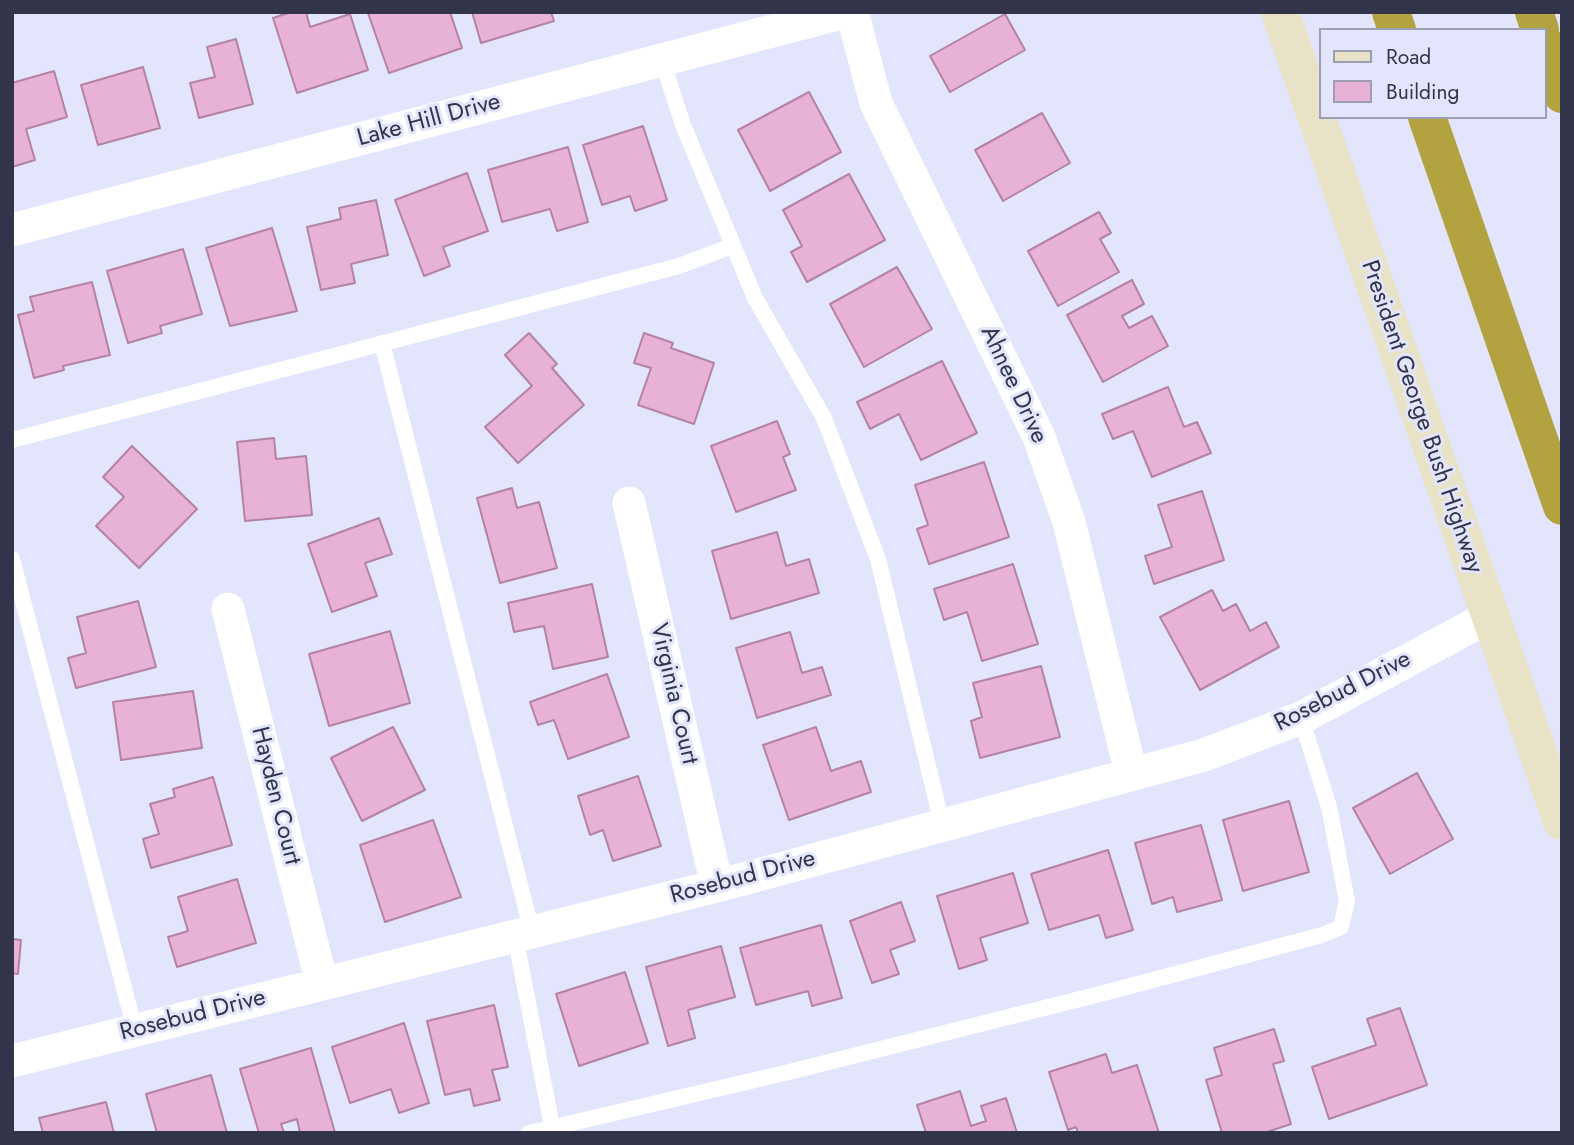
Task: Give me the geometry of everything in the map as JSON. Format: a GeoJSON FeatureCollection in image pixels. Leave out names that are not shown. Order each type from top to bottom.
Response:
{"type":"FeatureCollection","features":[{"type":"Feature","properties":{"kind":"highway"},"geometry":{"type":"LineString","coordinates":[[1546,49],[1562,94]]}},
{"type":"Feature","properties":{"kind":"highway"},"geometry":{"type":"LineString","coordinates":[[1428,119],[1562,506]]}},
{"type":"Feature","properties":{"kind":"main road","name":"President George Bush Highway"},"geometry":{"type":"LineString","coordinates":[[1280,12],[1562,821]]}},
{"type":"Feature","properties":{"kind":"street","name":"Lake Hill Drive"},"geometry":{"type":"LineString","coordinates":[[12,230],[845,12]]}},
{"type":"Feature","properties":{"kind":"street","name":"Ahnee Drive"},"geometry":{"type":"LineString","coordinates":[[852,12],[876,103],[1039,437],[1069,522],[1131,773]]}},
{"type":"Feature","properties":{"kind":"street","name":"Virginia Court"},"geometry":{"type":"LineString","coordinates":[[629,503],[716,886]]}},
{"type":"Feature","properties":{"kind":"street","name":"Hayden Court"},"geometry":{"type":"LineString","coordinates":[[228,609],[322,984]]}},
{"type":"Feature","properties":{"kind":"street","name":"Rosebud Drive"},"geometry":{"type":"LineString","coordinates":[[12,1061],[716,886],[1204,755],[1301,718],[1490,615]]}},
{"type":"Feature","properties":{"kind":"lane"},"geometry":{"type":"LineString","coordinates":[[663,60],[683,125],[732,246],[755,299],[824,418],[878,559],[942,824]]}},
{"type":"Feature","properties":{"kind":"lane"},"geometry":{"type":"LineString","coordinates":[[12,440],[679,265],[732,246]]}},
{"type":"Feature","properties":{"kind":"lane"},"geometry":{"type":"LineString","coordinates":[[382,343],[523,934],[552,1126]]}},
{"type":"Feature","properties":{"kind":"lane"},"geometry":{"type":"LineString","coordinates":[[12,559],[135,1030]]}},
{"type":"Feature","properties":{"kind":"lane"},"geometry":{"type":"LineString","coordinates":[[529,1133],[1091,997],[1322,935],[1341,927],[1348,901],[1329,807],[1301,718]]}},
{"type":"Feature","properties":{"kind":"building"},"geometry":{"type":"Polygon","coordinates":[[[291,12],[306,12],[310,27],[350,14],[368,70],[297,93],[273,18],[291,12]]]}},
{"type":"Feature","properties":{"kind":"building"},"geometry":{"type":"Polygon","coordinates":[[[450,12],[462,48],[389,73],[368,13],[450,12]]]}},
{"type":"Feature","properties":{"kind":"building"},"geometry":{"type":"Polygon","coordinates":[[[472,12],[551,12],[554,21],[481,43],[472,12]]]}},
{"type":"Feature","properties":{"kind":"building"},"geometry":{"type":"Polygon","coordinates":[[[1005,14],[1025,50],[950,92],[930,56],[1005,14]]]}},
{"type":"Feature","properties":{"kind":"building"},"geometry":{"type":"Polygon","coordinates":[[[236,39],[253,104],[199,118],[190,83],[215,77],[207,47],[236,39]]]}},
{"type":"Feature","properties":{"kind":"building"},"geometry":{"type":"Polygon","coordinates":[[[143,67],[160,128],[98,145],[81,85],[143,67]]]}},
{"type":"Feature","properties":{"kind":"building"},"geometry":{"type":"Polygon","coordinates":[[[54,71],[67,117],[26,129],[35,160],[12,167],[12,83],[54,71]]]}},
{"type":"Feature","properties":{"kind":"building"},"geometry":{"type":"Polygon","coordinates":[[[809,92],[841,152],[770,191],[738,130],[809,92]]]}},
{"type":"Feature","properties":{"kind":"building"},"geometry":{"type":"Polygon","coordinates":[[[1042,113],[1070,163],[1003,201],[975,150],[1042,113]]]}},
{"type":"Feature","properties":{"kind":"building"},"geometry":{"type":"Polygon","coordinates":[[[643,126],[667,200],[635,211],[630,196],[602,205],[583,145],[643,126]]]}},
{"type":"Feature","properties":{"kind":"building"},"geometry":{"type":"Polygon","coordinates":[[[568,147],[588,222],[557,231],[550,209],[502,222],[488,170],[568,147]]]}},
{"type":"Feature","properties":{"kind":"building"},"geometry":{"type":"Polygon","coordinates":[[[467,173],[488,231],[443,247],[450,266],[424,276],[395,200],[467,173]]]}},
{"type":"Feature","properties":{"kind":"building"},"geometry":{"type":"Polygon","coordinates":[[[849,174],[885,240],[807,282],[791,252],[802,246],[783,210],[849,174]]]}},
{"type":"Feature","properties":{"kind":"building"},"geometry":{"type":"Polygon","coordinates":[[[376,200],[388,255],[351,264],[355,283],[321,290],[307,227],[341,219],[339,208],[376,200]]]}},
{"type":"Feature","properties":{"kind":"building"},"geometry":{"type":"Polygon","coordinates":[[[1099,212],[1111,233],[1100,239],[1119,272],[1058,306],[1028,251],[1099,212]]]}},
{"type":"Feature","properties":{"kind":"building"},"geometry":{"type":"Polygon","coordinates":[[[272,228],[297,311],[230,326],[206,248],[272,228]]]}},
{"type":"Feature","properties":{"kind":"building"},"geometry":{"type":"Polygon","coordinates":[[[183,249],[202,314],[160,326],[162,333],[128,343],[107,271],[183,249]]]}},
{"type":"Feature","properties":{"kind":"building"},"geometry":{"type":"Polygon","coordinates":[[[897,267],[932,329],[864,367],[830,304],[897,267]]]}},
{"type":"Feature","properties":{"kind":"building"},"geometry":{"type":"Polygon","coordinates":[[[1132,280],[1144,304],[1122,316],[1129,328],[1152,316],[1168,346],[1103,382],[1067,315],[1132,280]]]}},
{"type":"Feature","properties":{"kind":"building"},"geometry":{"type":"Polygon","coordinates":[[[92,282],[110,355],[63,366],[64,370],[34,378],[18,315],[34,311],[30,297],[92,282]]]}},
{"type":"Feature","properties":{"kind":"building"},"geometry":{"type":"Polygon","coordinates":[[[529,333],[557,364],[552,368],[584,405],[518,463],[485,427],[532,386],[505,355],[529,333]]]}},
{"type":"Feature","properties":{"kind":"building"},"geometry":{"type":"Polygon","coordinates":[[[644,333],[673,343],[671,348],[714,363],[694,424],[638,405],[651,368],[634,363],[644,333]]]}},
{"type":"Feature","properties":{"kind":"building"},"geometry":{"type":"Polygon","coordinates":[[[942,361],[977,433],[921,460],[899,414],[870,429],[857,402],[942,361]]]}},
{"type":"Feature","properties":{"kind":"building"},"geometry":{"type":"Polygon","coordinates":[[[1168,387],[1184,427],[1197,422],[1211,453],[1152,477],[1133,431],[1113,439],[1102,414],[1168,387]]]}},
{"type":"Feature","properties":{"kind":"building"},"geometry":{"type":"Polygon","coordinates":[[[777,421],[790,454],[783,457],[796,490],[736,512],[711,446],[777,421]]]}},
{"type":"Feature","properties":{"kind":"building"},"geometry":{"type":"Polygon","coordinates":[[[274,438],[276,459],[306,456],[312,515],[245,521],[237,442],[274,438]]]}},
{"type":"Feature","properties":{"kind":"building"},"geometry":{"type":"Polygon","coordinates":[[[132,446],[197,509],[139,568],[96,526],[124,497],[103,477],[132,446]]]}},
{"type":"Feature","properties":{"kind":"building"},"geometry":{"type":"Polygon","coordinates":[[[984,462],[1009,537],[929,564],[917,529],[928,525],[915,485],[984,462]]]}},
{"type":"Feature","properties":{"kind":"building"},"geometry":{"type":"Polygon","coordinates":[[[512,488],[517,508],[539,502],[557,568],[500,583],[477,498],[512,488]]]}},
{"type":"Feature","properties":{"kind":"building"},"geometry":{"type":"Polygon","coordinates":[[[1202,491],[1224,560],[1154,584],[1145,556],[1172,547],[1158,505],[1202,491]]]}},
{"type":"Feature","properties":{"kind":"building"},"geometry":{"type":"Polygon","coordinates":[[[379,518],[392,554],[365,563],[377,596],[332,612],[308,544],[379,518]]]}},
{"type":"Feature","properties":{"kind":"building"},"geometry":{"type":"Polygon","coordinates":[[[777,532],[786,566],[809,559],[819,593],[731,619],[712,551],[777,532]]]}},
{"type":"Feature","properties":{"kind":"building"},"geometry":{"type":"Polygon","coordinates":[[[1013,564],[1038,644],[982,661],[967,612],[944,620],[934,589],[1013,564]]]}},
{"type":"Feature","properties":{"kind":"building"},"geometry":{"type":"Polygon","coordinates":[[[592,584],[608,657],[553,669],[544,626],[514,632],[508,603],[592,584]]]}},
{"type":"Feature","properties":{"kind":"building"},"geometry":{"type":"Polygon","coordinates":[[[1212,590],[1223,611],[1236,604],[1250,631],[1266,622],[1279,647],[1200,690],[1160,617],[1212,590]]]}},
{"type":"Feature","properties":{"kind":"building"},"geometry":{"type":"Polygon","coordinates":[[[138,601],[156,667],[76,688],[68,658],[86,653],[77,617],[138,601]]]}},
{"type":"Feature","properties":{"kind":"building"},"geometry":{"type":"Polygon","coordinates":[[[390,631],[410,703],[329,726],[309,654],[390,631]]]}},
{"type":"Feature","properties":{"kind":"building"},"geometry":{"type":"Polygon","coordinates":[[[790,632],[802,673],[822,667],[831,695],[757,718],[736,648],[790,632]]]}},
{"type":"Feature","properties":{"kind":"building"},"geometry":{"type":"Polygon","coordinates":[[[1041,666],[1060,737],[980,758],[971,721],[982,717],[973,683],[1041,666]]]}},
{"type":"Feature","properties":{"kind":"building"},"geometry":{"type":"Polygon","coordinates":[[[607,674],[629,737],[568,759],[554,720],[538,725],[530,702],[607,674]]]}},
{"type":"Feature","properties":{"kind":"building"},"geometry":{"type":"Polygon","coordinates":[[[193,691],[202,748],[121,760],[113,702],[193,691]]]}},
{"type":"Feature","properties":{"kind":"building"},"geometry":{"type":"Polygon","coordinates":[[[393,727],[425,790],[362,821],[331,758],[393,727]]]}},
{"type":"Feature","properties":{"kind":"building"},"geometry":{"type":"Polygon","coordinates":[[[816,727],[831,771],[861,761],[871,792],[789,820],[763,745],[816,727]]]}},
{"type":"Feature","properties":{"kind":"building"},"geometry":{"type":"Polygon","coordinates":[[[1417,773],[1453,839],[1390,874],[1353,808],[1417,773]]]}},
{"type":"Feature","properties":{"kind":"building"},"geometry":{"type":"Polygon","coordinates":[[[638,776],[661,846],[613,861],[603,830],[590,835],[578,796],[638,776]]]}},
{"type":"Feature","properties":{"kind":"building"},"geometry":{"type":"Polygon","coordinates":[[[213,777],[232,845],[151,868],[143,839],[159,834],[150,804],[175,797],[173,789],[213,777]]]}},
{"type":"Feature","properties":{"kind":"building"},"geometry":{"type":"Polygon","coordinates":[[[1289,801],[1309,872],[1243,891],[1223,820],[1289,801]]]}},
{"type":"Feature","properties":{"kind":"building"},"geometry":{"type":"Polygon","coordinates":[[[433,820],[461,897],[385,922],[360,845],[433,820]]]}},
{"type":"Feature","properties":{"kind":"building"},"geometry":{"type":"Polygon","coordinates":[[[1201,825],[1222,900],[1177,912],[1173,897],[1152,904],[1135,843],[1201,825]]]}},
{"type":"Feature","properties":{"kind":"building"},"geometry":{"type":"Polygon","coordinates":[[[1108,850],[1133,930],[1106,938],[1099,915],[1049,930],[1031,874],[1108,850]]]}},
{"type":"Feature","properties":{"kind":"building"},"geometry":{"type":"Polygon","coordinates":[[[1013,873],[1028,923],[980,938],[987,960],[959,969],[937,896],[1013,873]]]}},
{"type":"Feature","properties":{"kind":"building"},"geometry":{"type":"Polygon","coordinates":[[[237,879],[256,943],[177,967],[168,937],[188,931],[178,897],[237,879]]]}},
{"type":"Feature","properties":{"kind":"building"},"geometry":{"type":"Polygon","coordinates":[[[901,902],[915,941],[890,950],[899,974],[872,983],[850,921],[901,902]]]}},
{"type":"Feature","properties":{"kind":"building"},"geometry":{"type":"Polygon","coordinates":[[[821,925],[842,998],[812,1006],[808,991],[756,1005],[740,948],[821,925]]]}},
{"type":"Feature","properties":{"kind":"building"},"geometry":{"type":"Polygon","coordinates":[[[12,939],[21,940],[18,974],[12,973],[12,939]]]}},
{"type":"Feature","properties":{"kind":"building"},"geometry":{"type":"Polygon","coordinates":[[[721,946],[735,997],[688,1010],[695,1038],[668,1046],[646,967],[721,946]]]}},
{"type":"Feature","properties":{"kind":"building"},"geometry":{"type":"Polygon","coordinates":[[[625,972],[648,1043],[579,1066],[556,994],[625,972]]]}},
{"type":"Feature","properties":{"kind":"building"},"geometry":{"type":"Polygon","coordinates":[[[494,1005],[508,1067],[492,1070],[500,1100],[474,1106],[470,1089],[445,1095],[427,1021],[494,1005]]]}},
{"type":"Feature","properties":{"kind":"building"},"geometry":{"type":"Polygon","coordinates":[[[1400,1008],[1427,1085],[1329,1119],[1312,1067],[1376,1045],[1367,1019],[1400,1008]]]}},
{"type":"Feature","properties":{"kind":"building"},"geometry":{"type":"Polygon","coordinates":[[[404,1023],[429,1103],[399,1113],[391,1089],[350,1103],[332,1047],[404,1023]]]}},
{"type":"Feature","properties":{"kind":"building"},"geometry":{"type":"Polygon","coordinates":[[[1274,1029],[1284,1061],[1273,1064],[1291,1124],[1264,1133],[1222,1133],[1206,1080],[1222,1075],[1214,1048],[1274,1029]]]}},
{"type":"Feature","properties":{"kind":"building"},"geometry":{"type":"Polygon","coordinates":[[[311,1048],[335,1133],[300,1133],[297,1119],[281,1124],[284,1133],[259,1133],[240,1069],[311,1048]]]}},
{"type":"Feature","properties":{"kind":"building"},"geometry":{"type":"Polygon","coordinates":[[[1106,1054],[1112,1073],[1137,1065],[1159,1133],[1078,1133],[1076,1127],[1068,1130],[1049,1072],[1106,1054]]]}},
{"type":"Feature","properties":{"kind":"building"},"geometry":{"type":"Polygon","coordinates":[[[211,1075],[227,1133],[157,1133],[146,1094],[211,1075]]]}},
{"type":"Feature","properties":{"kind":"building"},"geometry":{"type":"Polygon","coordinates":[[[960,1091],[971,1126],[986,1121],[981,1106],[1006,1098],[1017,1133],[926,1133],[917,1105],[960,1091]]]}},
{"type":"Feature","properties":{"kind":"building"},"geometry":{"type":"Polygon","coordinates":[[[106,1102],[114,1133],[43,1133],[39,1118],[106,1102]]]}}]}
